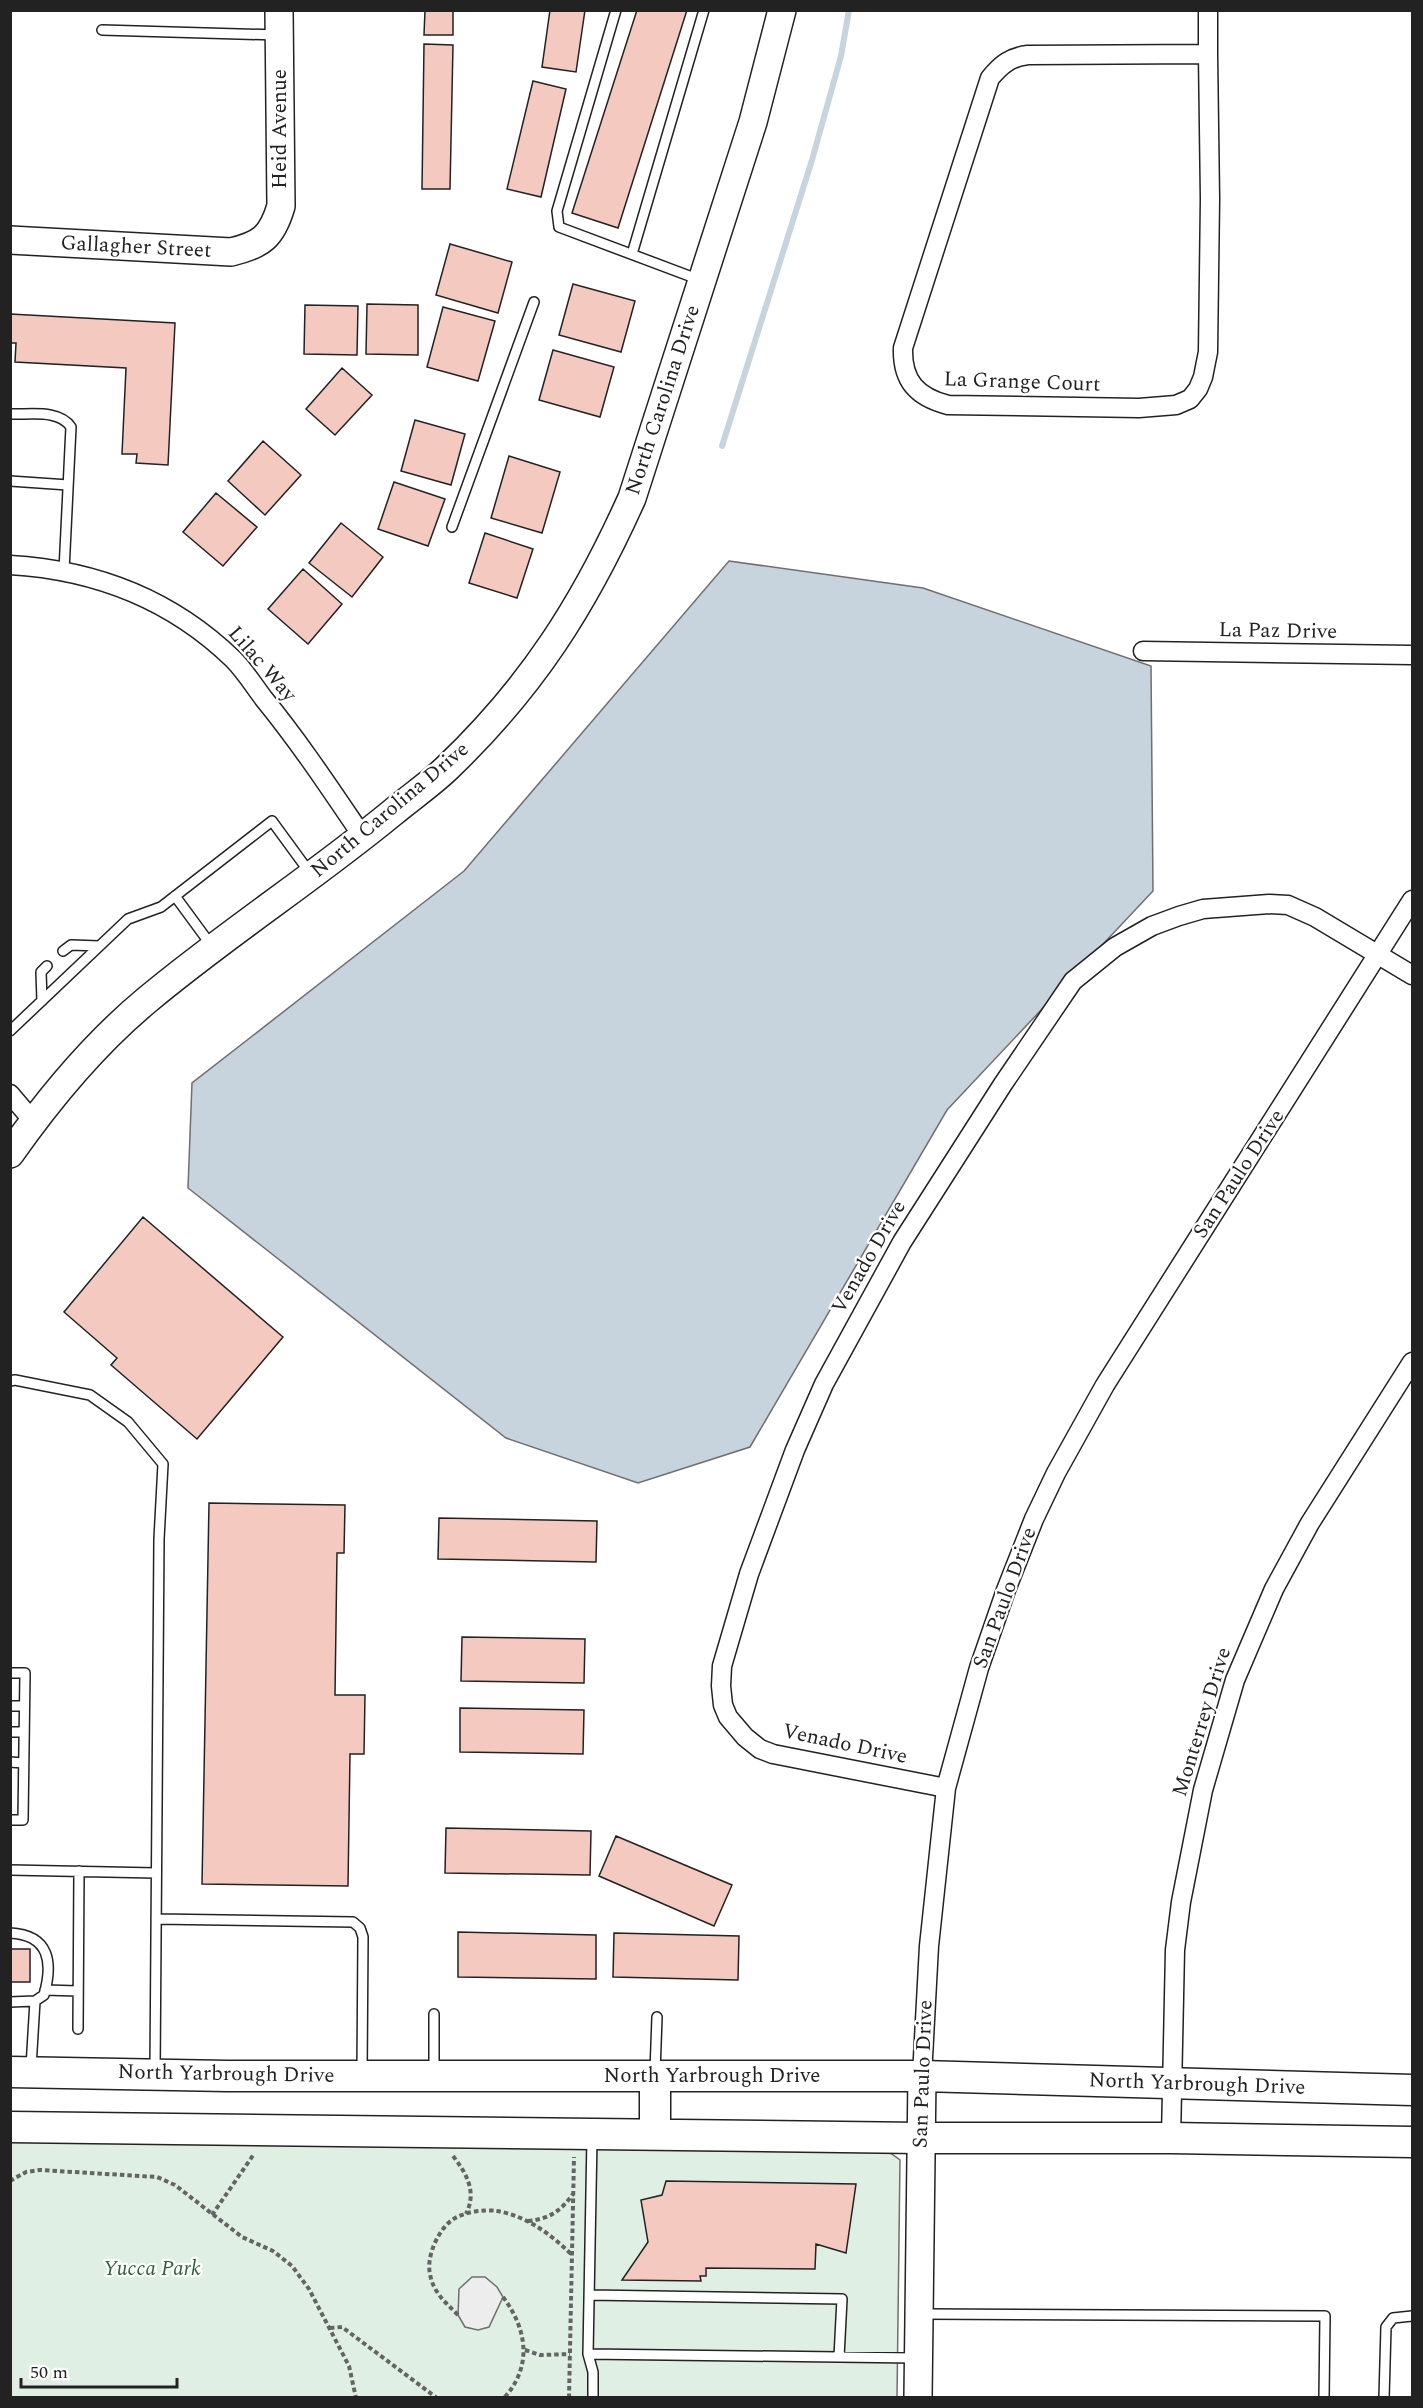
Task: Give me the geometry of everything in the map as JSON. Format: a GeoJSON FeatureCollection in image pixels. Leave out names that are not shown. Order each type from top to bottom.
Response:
{"type":"FeatureCollection","features":[{"type":"Feature","properties":{"kind":"main road","name":"North Carolina Drive"},"geometry":{"type":"LineString","coordinates":[[10,1154],[33,1121],[101,1042],[147,1000],[363,837],[444,771],[494,720],[539,666],[574,613],[605,557],[632,498],[753,122],[782,10]]}},
{"type":"Feature","properties":{"kind":"main road","name":"Heid Avenue"},"geometry":{"type":"LineString","coordinates":[[260,242],[277,221],[281,206],[279,23]]}},
{"type":"Feature","properties":{"kind":"main road","name":"Gallagher Street"},"geometry":{"type":"LineString","coordinates":[[10,240],[231,252],[252,247],[260,242]]}},
{"type":"Feature","properties":{"kind":"main road","name":"North Yarbrough Drive"},"geometry":{"type":"LineString","coordinates":[[21,2072],[362,2076],[922,2076],[1413,2090]]}},
{"type":"Feature","properties":{"kind":"main road"},"geometry":{"type":"LineString","coordinates":[[655,2076],[655,2134]]}},
{"type":"Feature","properties":{"kind":"main road","name":"San Paulo Drive"},"geometry":{"type":"LineString","coordinates":[[918,2397],[922,2076]]}},
{"type":"Feature","properties":{"kind":"main road"},"geometry":{"type":"LineString","coordinates":[[10,2127],[1413,2142]]}},
{"type":"Feature","properties":{"kind":"street","name":"La Grange Court"},"geometry":{"type":"LineString","coordinates":[[1208,10],[1210,199],[1208,352],[1198,390],[1190,399],[1176,405],[1139,408],[948,405],[932,401],[918,392],[906,374],[903,348],[990,78],[1002,63],[1018,56],[1028,55],[1208,54]]}},
{"type":"Feature","properties":{"kind":"street","name":"Lilac Way"},"geometry":{"type":"LineString","coordinates":[[10,565],[91,576],[129,590],[172,611],[205,634],[235,661],[285,725],[363,837]]}},
{"type":"Feature","properties":{"kind":"street","name":"La Paz Drive"},"geometry":{"type":"LineString","coordinates":[[1143,651],[1413,655]]}},
{"type":"Feature","properties":{"kind":"street","name":"San Paulo Drive"},"geometry":{"type":"LineString","coordinates":[[922,2076],[929,1946],[946,1788],[967,1708],[1006,1590],[1034,1519],[1056,1473],[1105,1385],[1413,900]]}},
{"type":"Feature","properties":{"kind":"street","name":"Venado Drive"},"geometry":{"type":"LineString","coordinates":[[946,1788],[773,1754],[760,1749],[735,1728],[723,1705],[721,1686],[722,1666],[749,1574],[795,1450],[824,1384],[902,1242],[1003,1084],[1073,981],[1115,947],[1152,926],[1203,909],[1269,904],[1288,905],[1315,916],[1413,975]]}},
{"type":"Feature","properties":{"kind":"street"},"geometry":{"type":"LineString","coordinates":[[10,1094],[33,1121]]}},
{"type":"Feature","properties":{"kind":"street","name":"Monterrey Drive"},"geometry":{"type":"LineString","coordinates":[[1171,2138],[1175,1950],[1181,1902],[1203,1790],[1235,1680],[1274,1589],[1310,1523],[1413,1362]]}},
{"type":"Feature","properties":{"kind":"lane"},"geometry":{"type":"LineString","coordinates":[[616,10],[557,211],[559,227],[702,280]]}},
{"type":"Feature","properties":{"kind":"lane"},"geometry":{"type":"LineString","coordinates":[[632,254],[704,10]]}},
{"type":"Feature","properties":{"kind":"lane"},"geometry":{"type":"LineString","coordinates":[[102,30],[279,23]]}},
{"type":"Feature","properties":{"kind":"lane"},"geometry":{"type":"LineString","coordinates":[[452,527],[534,302]]}},
{"type":"Feature","properties":{"kind":"lane"},"geometry":{"type":"LineString","coordinates":[[10,414],[59,416],[67,420],[71,427],[64,571]]}},
{"type":"Feature","properties":{"kind":"lane"},"geometry":{"type":"LineString","coordinates":[[10,482],[68,485]]}},
{"type":"Feature","properties":{"kind":"lane"},"geometry":{"type":"LineString","coordinates":[[10,1031],[128,919],[161,906],[272,820],[312,875]]}},
{"type":"Feature","properties":{"kind":"lane"},"geometry":{"type":"LineString","coordinates":[[175,896],[214,949]]}},
{"type":"Feature","properties":{"kind":"lane"},"geometry":{"type":"LineString","coordinates":[[63,951],[71,945],[99,946]]}},
{"type":"Feature","properties":{"kind":"lane"},"geometry":{"type":"LineString","coordinates":[[42,1001],[41,972],[47,966]]}},
{"type":"Feature","properties":{"kind":"lane"},"geometry":{"type":"LineString","coordinates":[[10,1381],[15,1380],[90,1395],[129,1422],[163,1464],[159,1539],[154,2073]]}},
{"type":"Feature","properties":{"kind":"lane"},"geometry":{"type":"LineString","coordinates":[[10,1673],[25,1673],[23,1820],[10,1820]]}},
{"type":"Feature","properties":{"kind":"lane"},"geometry":{"type":"LineString","coordinates":[[10,1707],[24,1707]]}},
{"type":"Feature","properties":{"kind":"lane"},"geometry":{"type":"LineString","coordinates":[[10,1732],[24,1732]]}},
{"type":"Feature","properties":{"kind":"lane"},"geometry":{"type":"LineString","coordinates":[[10,1762],[24,1763]]}},
{"type":"Feature","properties":{"kind":"lane"},"geometry":{"type":"LineString","coordinates":[[10,1870],[156,1873]]}},
{"type":"Feature","properties":{"kind":"lane"},"geometry":{"type":"LineString","coordinates":[[78,2029],[79,1871]]}},
{"type":"Feature","properties":{"kind":"lane"},"geometry":{"type":"LineString","coordinates":[[156,1919],[353,1922],[360,1928],[363,1937],[362,2076]]}},
{"type":"Feature","properties":{"kind":"lane"},"geometry":{"type":"LineString","coordinates":[[10,1933],[26,1934],[41,1945],[48,1958],[48,1977],[44,1995],[35,2001],[10,2002]]}},
{"type":"Feature","properties":{"kind":"lane"},"geometry":{"type":"LineString","coordinates":[[45,1990],[78,1991]]}},
{"type":"Feature","properties":{"kind":"lane"},"geometry":{"type":"LineString","coordinates":[[21,2072],[35,2001]]}},
{"type":"Feature","properties":{"kind":"lane"},"geometry":{"type":"LineString","coordinates":[[434,2014],[434,2076]]}},
{"type":"Feature","properties":{"kind":"lane"},"geometry":{"type":"LineString","coordinates":[[655,2076],[657,2017]]}},
{"type":"Feature","properties":{"kind":"lane"},"geometry":{"type":"LineString","coordinates":[[583,2133],[589,2295],[588,2354],[593,2372],[593,2397]]}},
{"type":"Feature","properties":{"kind":"lane"},"geometry":{"type":"LineString","coordinates":[[589,2295],[842,2299],[839,2357]]}},
{"type":"Feature","properties":{"kind":"lane"},"geometry":{"type":"LineString","coordinates":[[918,2314],[1325,2316],[1324,2397]]}},
{"type":"Feature","properties":{"kind":"lane"},"geometry":{"type":"LineString","coordinates":[[1384,2397],[1386,2327],[1393,2318],[1413,2316]]}},
{"type":"Feature","properties":{"kind":"lane"},"geometry":{"type":"LineString","coordinates":[[588,2354],[918,2358]]}},
{"type":"Feature","properties":{"kind":"path"},"geometry":{"type":"LineString","coordinates":[[212,2215],[271,2129]]}},
{"type":"Feature","properties":{"kind":"path"},"geometry":{"type":"LineString","coordinates":[[435,2131],[466,2173],[471,2190],[471,2203],[465,2214]]}},
{"type":"Feature","properties":{"kind":"path"},"geometry":{"type":"LineString","coordinates":[[569,2397],[573,2193],[583,2133]]}},
{"type":"Feature","properties":{"kind":"path"},"geometry":{"type":"LineString","coordinates":[[10,2181],[26,2172],[40,2170],[157,2177],[176,2185],[242,2237],[273,2251],[292,2266],[309,2289],[349,2366],[356,2397]]}},
{"type":"Feature","properties":{"kind":"path"},"geometry":{"type":"LineString","coordinates":[[527,2221],[542,2220],[552,2215],[564,2207],[573,2193]]}},
{"type":"Feature","properties":{"kind":"path"},"geometry":{"type":"LineString","coordinates":[[458,2315],[437,2294],[429,2272],[431,2253],[441,2233],[452,2220],[465,2214],[497,2211],[527,2221],[560,2243],[572,2255]]}},
{"type":"Feature","properties":{"kind":"path"},"geometry":{"type":"LineString","coordinates":[[503,2297],[515,2313],[525,2349],[520,2374],[504,2397]]}},
{"type":"Feature","properties":{"kind":"path"},"geometry":{"type":"LineString","coordinates":[[330,2328],[342,2327],[437,2397]]}},
{"type":"Feature","properties":{"kind":"path"},"geometry":{"type":"LineString","coordinates":[[525,2349],[540,2355],[570,2354]]}},
{"type":"Feature","properties":{"kind":"green space","name":"Yucca Park"},"geometry":{"type":"Polygon","coordinates":[[[11,2138],[882,2147],[900,2160],[897,2397],[11,2398],[11,2138]]]}},
{"type":"Feature","properties":{"kind":"shaded area"},"geometry":{"type":"Polygon","coordinates":[[[729,561],[923,588],[1151,666],[1153,891],[947,1110],[750,1447],[638,1483],[506,1438],[188,1188],[192,1083],[464,871],[729,561]]]}},
{"type":"Feature","properties":{"kind":"shaded area"},"geometry":{"type":"Polygon","coordinates":[[[472,2277],[485,2277],[497,2287],[503,2297],[489,2327],[478,2330],[465,2327],[458,2315],[459,2289],[472,2277]]]}},
{"type":"Feature","properties":{"kind":"building"},"geometry":{"type":"Polygon","coordinates":[[[425,10],[453,10],[453,35],[424,35],[425,10]]]}},
{"type":"Feature","properties":{"kind":"building"},"geometry":{"type":"Polygon","coordinates":[[[550,10],[585,10],[576,72],[542,67],[550,10]]]}},
{"type":"Feature","properties":{"kind":"building"},"geometry":{"type":"Polygon","coordinates":[[[637,10],[687,10],[618,228],[572,213],[637,10]]]}},
{"type":"Feature","properties":{"kind":"building"},"geometry":{"type":"Polygon","coordinates":[[[424,44],[453,45],[450,189],[422,189],[424,44]]]}},
{"type":"Feature","properties":{"kind":"building"},"geometry":{"type":"Polygon","coordinates":[[[533,81],[566,89],[541,197],[507,189],[533,81]]]}},
{"type":"Feature","properties":{"kind":"building"},"geometry":{"type":"Polygon","coordinates":[[[450,244],[512,262],[498,313],[436,295],[450,244]]]}},
{"type":"Feature","properties":{"kind":"building"},"geometry":{"type":"Polygon","coordinates":[[[573,284],[635,301],[621,352],[559,335],[573,284]]]}},
{"type":"Feature","properties":{"kind":"building"},"geometry":{"type":"Polygon","coordinates":[[[367,304],[418,305],[418,355],[366,354],[367,304]]]}},
{"type":"Feature","properties":{"kind":"building"},"geometry":{"type":"Polygon","coordinates":[[[305,305],[358,306],[357,355],[304,354],[305,305]]]}},
{"type":"Feature","properties":{"kind":"building"},"geometry":{"type":"Polygon","coordinates":[[[443,307],[495,321],[478,381],[427,367],[443,307]]]}},
{"type":"Feature","properties":{"kind":"building"},"geometry":{"type":"Polygon","coordinates":[[[10,314],[175,323],[168,465],[136,463],[137,454],[122,454],[126,368],[15,362],[16,343],[10,343],[10,314]]]}},
{"type":"Feature","properties":{"kind":"building"},"geometry":{"type":"Polygon","coordinates":[[[553,350],[614,367],[600,417],[539,400],[553,350]]]}},
{"type":"Feature","properties":{"kind":"building"},"geometry":{"type":"Polygon","coordinates":[[[342,368],[372,395],[335,435],[306,409],[342,368]]]}},
{"type":"Feature","properties":{"kind":"building"},"geometry":{"type":"Polygon","coordinates":[[[415,420],[465,434],[451,485],[401,471],[415,420]]]}},
{"type":"Feature","properties":{"kind":"building"},"geometry":{"type":"Polygon","coordinates":[[[263,441],[301,475],[265,515],[228,481],[263,441]]]}},
{"type":"Feature","properties":{"kind":"building"},"geometry":{"type":"Polygon","coordinates":[[[509,456],[560,472],[542,533],[491,518],[509,456]]]}},
{"type":"Feature","properties":{"kind":"building"},"geometry":{"type":"Polygon","coordinates":[[[394,482],[445,499],[428,546],[378,529],[394,482]]]}},
{"type":"Feature","properties":{"kind":"building"},"geometry":{"type":"Polygon","coordinates":[[[216,493],[257,527],[223,566],[183,532],[216,493]]]}},
{"type":"Feature","properties":{"kind":"building"},"geometry":{"type":"Polygon","coordinates":[[[341,523],[383,557],[352,597],[309,563],[341,523]]]}},
{"type":"Feature","properties":{"kind":"building"},"geometry":{"type":"Polygon","coordinates":[[[485,533],[533,549],[517,598],[469,583],[485,533]]]}},
{"type":"Feature","properties":{"kind":"building"},"geometry":{"type":"Polygon","coordinates":[[[303,569],[342,604],[308,644],[268,609],[303,569]]]}},
{"type":"Feature","properties":{"kind":"building"},"geometry":{"type":"Polygon","coordinates":[[[143,1217],[283,1337],[197,1439],[111,1365],[117,1358],[64,1312],[143,1217]]]}},
{"type":"Feature","properties":{"kind":"building"},"geometry":{"type":"Polygon","coordinates":[[[209,1503],[345,1505],[344,1553],[337,1553],[335,1695],[365,1695],[364,1754],[350,1754],[348,1886],[202,1884],[209,1503]]]}},
{"type":"Feature","properties":{"kind":"building"},"geometry":{"type":"Polygon","coordinates":[[[439,1518],[597,1521],[596,1562],[438,1559],[439,1518]]]}},
{"type":"Feature","properties":{"kind":"building"},"geometry":{"type":"Polygon","coordinates":[[[462,1637],[585,1639],[584,1683],[461,1681],[462,1637]]]}},
{"type":"Feature","properties":{"kind":"building"},"geometry":{"type":"Polygon","coordinates":[[[460,1708],[584,1710],[583,1754],[460,1752],[460,1708]]]}},
{"type":"Feature","properties":{"kind":"building"},"geometry":{"type":"Polygon","coordinates":[[[446,1828],[591,1831],[590,1875],[445,1873],[446,1828]]]}},
{"type":"Feature","properties":{"kind":"building"},"geometry":{"type":"Polygon","coordinates":[[[616,1836],[732,1885],[714,1926],[599,1876],[616,1836]]]}},
{"type":"Feature","properties":{"kind":"building"},"geometry":{"type":"Polygon","coordinates":[[[458,1932],[596,1935],[596,1979],[458,1977],[458,1932]]]}},
{"type":"Feature","properties":{"kind":"building"},"geometry":{"type":"Polygon","coordinates":[[[614,1933],[739,1936],[738,1980],[613,1977],[614,1933]]]}},
{"type":"Feature","properties":{"kind":"building"},"geometry":{"type":"Polygon","coordinates":[[[10,1949],[30,1949],[30,1982],[10,1982],[10,1949]]]}},
{"type":"Feature","properties":{"kind":"building"},"geometry":{"type":"Polygon","coordinates":[[[666,2181],[856,2184],[846,2253],[816,2244],[815,2269],[706,2268],[706,2276],[700,2276],[701,2281],[622,2280],[648,2242],[641,2200],[662,2195],[666,2181]]]}},
{"type":"Feature","properties":{"kind":"waterway"},"geometry":{"type":"LineString","coordinates":[[722,446],[812,160],[841,56],[849,10]]}}]}
